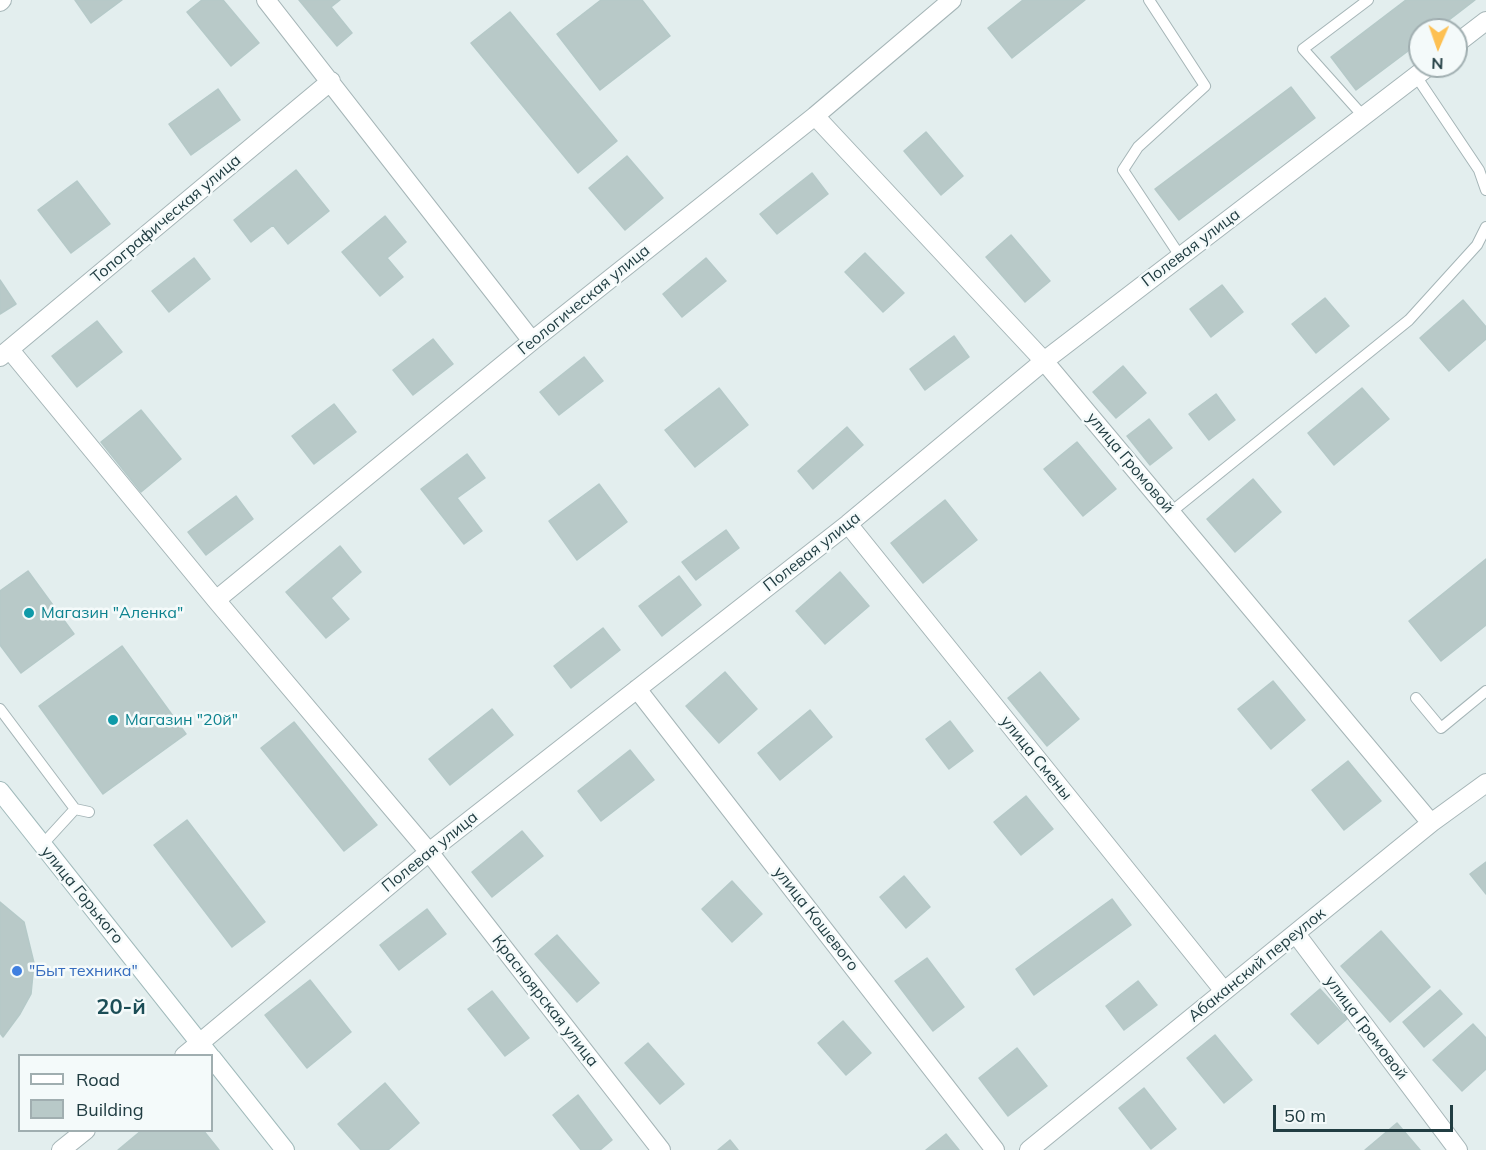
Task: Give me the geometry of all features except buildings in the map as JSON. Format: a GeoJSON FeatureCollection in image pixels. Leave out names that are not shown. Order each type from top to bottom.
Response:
{"type":"FeatureCollection","features":[{"type":"Feature","properties":{"kind":"street"},"geometry":{"type":"LineString","coordinates":[[266,0],[532,341]]}},
{"type":"Feature","properties":{"kind":"street","name":"Геологическая улица"},"geometry":{"type":"LineString","coordinates":[[216,600],[532,341],[815,116],[952,0]]}},
{"type":"Feature","properties":{"kind":"street"},"geometry":{"type":"LineString","coordinates":[[1468,35],[1486,21]]}},
{"type":"Feature","properties":{"kind":"street","name":"Полевая улица"},"geometry":{"type":"LineString","coordinates":[[207,1052],[429,852],[849,524],[1044,361],[1413,78]]}},
{"type":"Feature","properties":{"kind":"street","name":"Топографическая улица"},"geometry":{"type":"LineString","coordinates":[[5,353],[331,81]]}},
{"type":"Feature","properties":{"kind":"street","name":"улица Громовой"},"geometry":{"type":"LineString","coordinates":[[815,116],[1044,361],[1431,823]]}},
{"type":"Feature","properties":{"kind":"street","name":"Красноярская улица"},"geometry":{"type":"LineString","coordinates":[[5,353],[331,733],[429,852],[661,1150]]}},
{"type":"Feature","properties":{"kind":"street","name":"улица Смены"},"geometry":{"type":"LineString","coordinates":[[849,524],[1224,991]]}},
{"type":"Feature","properties":{"kind":"street","name":"улица Кошевого"},"geometry":{"type":"LineString","coordinates":[[637,689],[995,1150]]}},
{"type":"Feature","properties":{"kind":"street","name":"Абаканский переулок"},"geometry":{"type":"LineString","coordinates":[[1029,1150],[1431,823],[1486,783]]}},
{"type":"Feature","properties":{"kind":"street","name":"улица Горького"},"geometry":{"type":"LineString","coordinates":[[0,791],[207,1052]]}},
{"type":"Feature","properties":{"kind":"street","name":"улица Громовой"},"geometry":{"type":"LineString","coordinates":[[1296,934],[1458,1150]]}},
{"type":"Feature","properties":{"kind":"street","name":"улица Горького"},"geometry":{"type":"LineString","coordinates":[[213,1060],[285,1150]]}},
{"type":"Feature","properties":{"kind":"street"},"geometry":{"type":"LineString","coordinates":[[61,1150],[85,1132]]}},
{"type":"Feature","properties":{"kind":"lane"},"geometry":{"type":"LineString","coordinates":[[1149,0],[1205,86],[1138,147],[1123,170],[1180,255]]}},
{"type":"Feature","properties":{"kind":"lane"},"geometry":{"type":"LineString","coordinates":[[1364,117],[1303,49],[1368,0]]}},
{"type":"Feature","properties":{"kind":"lane"},"geometry":{"type":"LineString","coordinates":[[1426,78],[1479,170],[1486,190]]}},
{"type":"Feature","properties":{"kind":"lane"},"geometry":{"type":"LineString","coordinates":[[1171,512],[1409,320],[1477,245],[1486,227]]}},
{"type":"Feature","properties":{"kind":"lane"},"geometry":{"type":"LineString","coordinates":[[1416,698],[1441,728],[1486,691]]}},
{"type":"Feature","properties":{"kind":"lane"},"geometry":{"type":"LineString","coordinates":[[0,709],[75,809],[89,812]]}},
{"type":"Feature","properties":{"kind":"lane"},"geometry":{"type":"LineString","coordinates":[[42,845],[75,809]]}},
{"type":"Feature","properties":{"kind":"place","name":"Магазин \"Аленка\""},"geometry":{"type":"Point","coordinates":[29,613]}},
{"type":"Feature","properties":{"kind":"place","name":"Магазин \"20й\""},"geometry":{"type":"Point","coordinates":[113,720]}},
{"type":"Feature","properties":{"kind":"place","name":"\"Быт техника\""},"geometry":{"type":"Point","coordinates":[17,971]}},
{"type":"Feature","properties":{"kind":"district","name":"20-й"},"geometry":{"type":"Point","coordinates":[121,1007]}}]}
